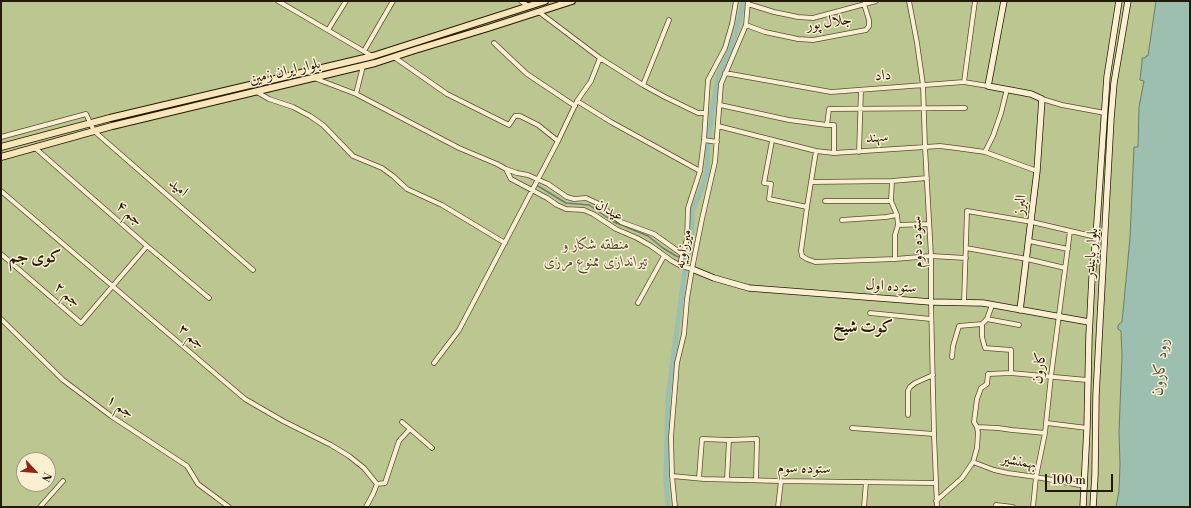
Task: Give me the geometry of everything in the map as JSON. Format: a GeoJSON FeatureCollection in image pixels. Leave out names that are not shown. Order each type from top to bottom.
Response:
{"type":"FeatureCollection","features":[{"type":"Feature","properties":{"kind":"main road","name":"بلوار ایران زمین"},"geometry":{"type":"LineString","coordinates":[[1,148],[90,123],[373,56],[545,1]]}},
{"type":"Feature","properties":{"kind":"main road","name":"بلوار ایران زمین"},"geometry":{"type":"LineString","coordinates":[[1,157],[94,130],[363,66],[572,1]]}},
{"type":"Feature","properties":{"kind":"street"},"geometry":{"type":"LineString","coordinates":[[278,1],[373,56]]}},
{"type":"Feature","properties":{"kind":"street"},"geometry":{"type":"LineString","coordinates":[[328,30],[346,1]]}},
{"type":"Feature","properties":{"kind":"street"},"geometry":{"type":"LineString","coordinates":[[364,51],[393,1]]}},
{"type":"Feature","properties":{"kind":"street"},"geometry":{"type":"LineString","coordinates":[[521,1],[529,6]]}},
{"type":"Feature","properties":{"kind":"street"},"geometry":{"type":"LineString","coordinates":[[682,266],[682,256],[687,239],[688,208],[700,171],[705,140],[708,80],[725,48],[732,24],[736,1]]}},
{"type":"Feature","properties":{"kind":"street"},"geometry":{"type":"LineString","coordinates":[[748,2],[774,12],[798,17],[813,18],[876,1]]}},
{"type":"Feature","properties":{"kind":"street","name":"ستوده دوم"},"geometry":{"type":"LineString","coordinates":[[909,1],[923,85],[926,178],[931,256],[931,319],[937,507]]}},
{"type":"Feature","properties":{"kind":"street"},"geometry":{"type":"LineString","coordinates":[[964,82],[975,1]]}},
{"type":"Feature","properties":{"kind":"street"},"geometry":{"type":"LineString","coordinates":[[988,86],[1004,1]]}},
{"type":"Feature","properties":{"kind":"street","name":"بلوار بایندر"},"geometry":{"type":"LineString","coordinates":[[1083,507],[1087,428],[1089,322],[1107,77],[1119,1]]}},
{"type":"Feature","properties":{"kind":"street","name":"بلوار بایندر"},"geometry":{"type":"LineString","coordinates":[[1093,507],[1096,395],[1111,118],[1114,82],[1128,1]]}},
{"type":"Feature","properties":{"kind":"street","name":"میرزاویه"},"geometry":{"type":"LineString","coordinates":[[675,507],[672,476],[671,438],[677,362],[684,334],[691,268],[715,162],[715,142],[718,126],[721,84],[746,25],[748,2]]}},
{"type":"Feature","properties":{"kind":"street","name":"جلال پور"},"geometry":{"type":"LineString","coordinates":[[746,25],[765,32],[798,39],[813,40],[866,30],[869,26],[869,20],[864,4]]}},
{"type":"Feature","properties":{"kind":"street"},"geometry":{"type":"LineString","coordinates":[[539,12],[600,58],[643,85],[698,113],[706,113]]}},
{"type":"Feature","properties":{"kind":"street"},"geometry":{"type":"LineString","coordinates":[[643,85],[669,20]]}},
{"type":"Feature","properties":{"kind":"street"},"geometry":{"type":"LineString","coordinates":[[494,43],[527,74],[575,106]]}},
{"type":"Feature","properties":{"kind":"street"},"geometry":{"type":"LineString","coordinates":[[394,57],[447,94],[509,125],[515,116],[520,116],[538,125],[558,140]]}},
{"type":"Feature","properties":{"kind":"street"},"geometry":{"type":"LineString","coordinates":[[434,363],[460,330],[575,106],[591,81],[600,58]]}},
{"type":"Feature","properties":{"kind":"street"},"geometry":{"type":"LineString","coordinates":[[356,94],[363,66]]}},
{"type":"Feature","properties":{"kind":"street","name":"داد"},"geometry":{"type":"LineString","coordinates":[[725,73],[831,92],[964,82],[1032,94],[1042,101],[1104,113]]}},
{"type":"Feature","properties":{"kind":"street","name":"عیدان"},"geometry":{"type":"LineString","coordinates":[[314,78],[356,94],[459,148],[506,169],[528,175],[548,184],[567,197],[574,199],[586,198],[599,204],[617,219],[654,234],[682,256]]}},
{"type":"Feature","properties":{"kind":"street"},"geometry":{"type":"LineString","coordinates":[[986,152],[1001,113],[1007,89]]}},
{"type":"Feature","properties":{"kind":"street"},"geometry":{"type":"LineString","coordinates":[[859,152],[861,90]]}},
{"type":"Feature","properties":{"kind":"street"},"geometry":{"type":"LineString","coordinates":[[257,92],[269,99],[310,116],[323,125],[353,156],[382,168],[407,189],[442,205],[505,243]]}},
{"type":"Feature","properties":{"kind":"street"},"geometry":{"type":"LineString","coordinates":[[578,101],[611,122],[700,171]]}},
{"type":"Feature","properties":{"kind":"street","name":"البرز"},"geometry":{"type":"LineString","coordinates":[[1020,310],[1032,222],[1042,101]]}},
{"type":"Feature","properties":{"kind":"street"},"geometry":{"type":"LineString","coordinates":[[720,105],[789,120],[834,125],[834,153]]}},
{"type":"Feature","properties":{"kind":"street"},"geometry":{"type":"LineString","coordinates":[[828,124],[829,109],[860,110],[965,108]]}},
{"type":"Feature","properties":{"kind":"street"},"geometry":{"type":"LineString","coordinates":[[1,137],[86,114],[90,123]]}},
{"type":"Feature","properties":{"kind":"street","name":"امید"},"geometry":{"type":"LineString","coordinates":[[90,123],[94,130],[253,270]]}},
{"type":"Feature","properties":{"kind":"street","name":"سهند"},"geometry":{"type":"LineString","coordinates":[[718,126],[772,141],[816,151],[834,153],[940,146],[986,152],[1037,171]]}},
{"type":"Feature","properties":{"kind":"street"},"geometry":{"type":"LineString","coordinates":[[705,140],[715,142]]}},
{"type":"Feature","properties":{"kind":"street"},"geometry":{"type":"LineString","coordinates":[[772,141],[764,183],[771,184],[768,199],[807,207]]}},
{"type":"Feature","properties":{"kind":"street","name":"جم ۴"},"geometry":{"type":"LineString","coordinates":[[34,147],[209,298]]}},
{"type":"Feature","properties":{"kind":"street"},"geometry":{"type":"LineString","coordinates":[[816,151],[801,251],[802,256],[807,260],[815,262],[931,256],[966,258]]}},
{"type":"Feature","properties":{"kind":"street","name":"عیدان"},"geometry":{"type":"LineString","coordinates":[[506,169],[510,179],[566,209],[584,210],[593,214],[616,229],[651,246],[664,256],[682,266],[691,268]]}},
{"type":"Feature","properties":{"kind":"street"},"geometry":{"type":"LineString","coordinates":[[811,182],[892,181],[926,178]]}},
{"type":"Feature","properties":{"kind":"street"},"geometry":{"type":"LineString","coordinates":[[892,181],[891,201],[897,215],[898,225],[895,235],[895,259]]}},
{"type":"Feature","properties":{"kind":"street","name":"جم ۳"},"geometry":{"type":"LineString","coordinates":[[1,191],[245,399],[284,422],[331,445],[349,456],[364,468],[377,484]]}},
{"type":"Feature","properties":{"kind":"street"},"geometry":{"type":"LineString","coordinates":[[825,201],[891,201]]}},
{"type":"Feature","properties":{"kind":"street"},"geometry":{"type":"LineString","coordinates":[[964,303],[967,211],[1032,222],[1096,237]]}},
{"type":"Feature","properties":{"kind":"street"},"geometry":{"type":"LineString","coordinates":[[842,220],[886,218],[897,215]]}},
{"type":"Feature","properties":{"kind":"street"},"geometry":{"type":"LineString","coordinates":[[1097,222],[1106,222]]}},
{"type":"Feature","properties":{"kind":"street"},"geometry":{"type":"LineString","coordinates":[[898,225],[929,224]]}},
{"type":"Feature","properties":{"kind":"street","name":"کارون"},"geometry":{"type":"LineString","coordinates":[[1033,507],[1036,477],[1045,433],[1070,231]]}},
{"type":"Feature","properties":{"kind":"street"},"geometry":{"type":"LineString","coordinates":[[1029,241],[1068,249]]}},
{"type":"Feature","properties":{"kind":"street"},"geometry":{"type":"LineString","coordinates":[[112,286],[147,246]]}},
{"type":"Feature","properties":{"kind":"street"},"geometry":{"type":"LineString","coordinates":[[966,248],[1027,259],[1065,268]]}},
{"type":"Feature","properties":{"kind":"street","name":"جم ۲"},"geometry":{"type":"LineString","coordinates":[[1,254],[81,323],[112,286]]}},
{"type":"Feature","properties":{"kind":"street"},"geometry":{"type":"LineString","coordinates":[[638,303],[664,256]]}},
{"type":"Feature","properties":{"kind":"street","name":"ستوده اول"},"geometry":{"type":"LineString","coordinates":[[691,268],[714,278],[748,288],[931,302],[983,303],[1089,322]]}},
{"type":"Feature","properties":{"kind":"street"},"geometry":{"type":"LineString","coordinates":[[952,357],[953,346],[959,326],[982,324],[987,319],[992,305]]}},
{"type":"Feature","properties":{"kind":"street"},"geometry":{"type":"LineString","coordinates":[[870,313],[931,319]]}},
{"type":"Feature","properties":{"kind":"street","name":"جم ۱"},"geometry":{"type":"LineString","coordinates":[[1,319],[63,380],[111,416],[187,466],[198,484],[229,507]]}},
{"type":"Feature","properties":{"kind":"street"},"geometry":{"type":"LineString","coordinates":[[987,319],[1018,325]]}},
{"type":"Feature","properties":{"kind":"street"},"geometry":{"type":"LineString","coordinates":[[982,324],[982,337],[985,348],[1011,350],[1011,373]]}},
{"type":"Feature","properties":{"kind":"street"},"geometry":{"type":"LineString","coordinates":[[936,501],[962,478],[973,462],[976,448],[977,428],[974,422],[977,399],[981,388],[987,384],[988,374],[1011,373],[1087,380]]}},
{"type":"Feature","properties":{"kind":"street"},"geometry":{"type":"LineString","coordinates":[[908,415],[908,391],[910,387],[915,383],[933,376]]}},
{"type":"Feature","properties":{"kind":"street"},"geometry":{"type":"LineString","coordinates":[[1087,395],[1096,395]]}},
{"type":"Feature","properties":{"kind":"street"},"geometry":{"type":"LineString","coordinates":[[402,422],[432,448]]}},
{"type":"Feature","properties":{"kind":"street"},"geometry":{"type":"LineString","coordinates":[[1046,423],[1087,428]]}},
{"type":"Feature","properties":{"kind":"street"},"geometry":{"type":"LineString","coordinates":[[852,428],[934,434]]}},
{"type":"Feature","properties":{"kind":"street"},"geometry":{"type":"LineString","coordinates":[[977,428],[998,428],[1045,433]]}},
{"type":"Feature","properties":{"kind":"street"},"geometry":{"type":"LineString","coordinates":[[366,507],[377,484],[385,483],[399,441],[410,429]]}},
{"type":"Feature","properties":{"kind":"street"},"geometry":{"type":"LineString","coordinates":[[699,478],[702,439],[757,439],[756,480]]}},
{"type":"Feature","properties":{"kind":"street"},"geometry":{"type":"LineString","coordinates":[[727,479],[729,440]]}},
{"type":"Feature","properties":{"kind":"street","name":"بهمنشیر"},"geometry":{"type":"LineString","coordinates":[[973,462],[994,470],[1085,486]]}},
{"type":"Feature","properties":{"kind":"street","name":"ستوده سوم"},"geometry":{"type":"LineString","coordinates":[[672,476],[781,481],[936,483]]}},
{"type":"Feature","properties":{"kind":"street"},"geometry":{"type":"LineString","coordinates":[[40,507],[63,481]]}},
{"type":"Feature","properties":{"kind":"street"},"geometry":{"type":"LineString","coordinates":[[778,507],[781,481]]}},
{"type":"Feature","properties":{"kind":"street"},"geometry":{"type":"LineString","coordinates":[[864,507],[866,482]]}},
{"type":"Feature","properties":{"kind":"street"},"geometry":{"type":"LineString","coordinates":[[996,505],[1013,507]]}},
{"type":"Feature","properties":{"kind":"green space","name":"منطقه شکار و تیراندازی ممنوع مرزی"},"geometry":{"type":"Polygon","coordinates":[[[1,1],[1190,1],[1190,507],[1,507],[1,1]]]}},
{"type":"Feature","properties":{"kind":"water","name":"رود کارون"},"geometry":{"type":"Polygon","coordinates":[[[1156,1],[1190,1],[1190,507],[1116,507],[1119,491],[1119,432],[1122,356],[1121,331],[1118,329],[1118,326],[1122,322],[1130,238],[1134,147],[1138,147],[1139,107],[1144,81],[1140,80],[1142,58],[1148,56],[1156,1]]]}},
{"type":"Feature","properties":{"kind":"waterway"},"geometry":{"type":"LineString","coordinates":[[668,507],[666,480],[668,396],[687,255],[692,241],[692,211],[702,188],[707,171],[708,143],[719,74],[731,48],[743,1]]}},
{"type":"Feature","properties":{"kind":"waterway"},"geometry":{"type":"LineString","coordinates":[[538,186],[566,203],[589,205],[614,222],[648,236],[676,256],[687,259]]}},
{"type":"Feature","properties":{"kind":"district","name":"کوی جم"},"geometry":{"type":"Point","coordinates":[35,258]}},
{"type":"Feature","properties":{"kind":"district","name":"کوت شیخ"},"geometry":{"type":"Point","coordinates":[863,328]}}]}
